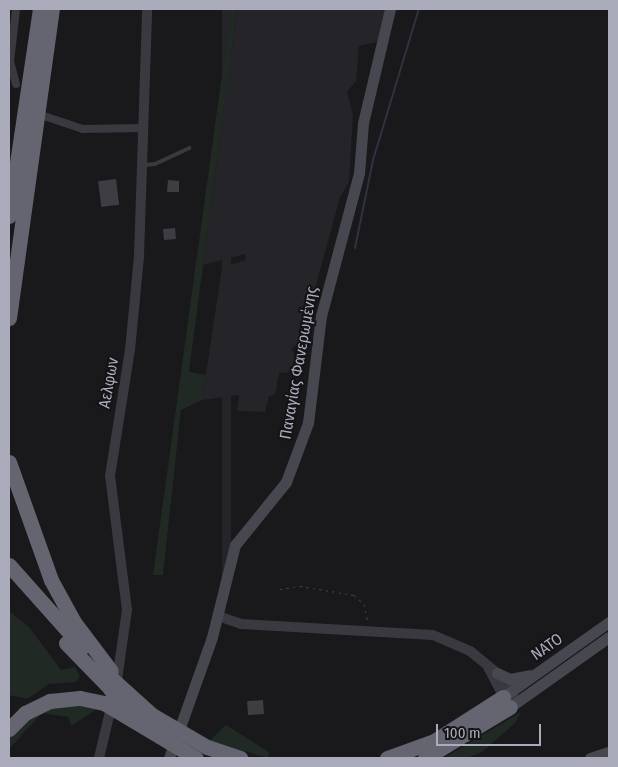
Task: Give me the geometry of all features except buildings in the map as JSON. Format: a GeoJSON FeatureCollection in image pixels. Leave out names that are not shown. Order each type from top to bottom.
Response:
{"type":"FeatureCollection","features":[{"type":"Feature","properties":{"kind":"highway"},"geometry":{"type":"LineString","coordinates":[[9,216],[22,116],[40,9]]}},
{"type":"Feature","properties":{"kind":"highway"},"geometry":{"type":"LineString","coordinates":[[9,318],[52,9]]}},
{"type":"Feature","properties":{"kind":"highway"},"geometry":{"type":"LineString","coordinates":[[9,147],[22,116]]}},
{"type":"Feature","properties":{"kind":"highway"},"geometry":{"type":"LineString","coordinates":[[9,462],[51,580],[74,622],[110,678]]}},
{"type":"Feature","properties":{"kind":"highway"},"geometry":{"type":"LineString","coordinates":[[9,565],[110,678],[146,723],[204,755]]}},
{"type":"Feature","properties":{"kind":"highway"},"geometry":{"type":"LineString","coordinates":[[9,578],[110,678],[204,755]]}},
{"type":"Feature","properties":{"kind":"highway"},"geometry":{"type":"LineString","coordinates":[[9,729],[25,714],[50,701],[80,698],[104,703],[204,755],[240,758]]}},
{"type":"Feature","properties":{"kind":"highway"},"geometry":{"type":"LineString","coordinates":[[387,758],[434,741],[510,699]]}},
{"type":"Feature","properties":{"kind":"highway"},"geometry":{"type":"LineString","coordinates":[[425,758],[510,699]]}},
{"type":"Feature","properties":{"kind":"main road","name":"Παναγίας Φανερωμένης"},"geometry":{"type":"LineString","coordinates":[[169,758],[218,616],[235,545],[286,482],[308,423],[322,316],[359,173],[363,123],[390,9]]}},
{"type":"Feature","properties":{"kind":"main road","name":"ΝΑΤΟ"},"geometry":{"type":"LineString","coordinates":[[510,699],[539,672],[609,622]]}},
{"type":"Feature","properties":{"kind":"main road","name":"ΝΑΤΟ"},"geometry":{"type":"LineString","coordinates":[[510,699],[609,637]]}},
{"type":"Feature","properties":{"kind":"main road"},"geometry":{"type":"LineString","coordinates":[[492,670],[510,679],[539,672]]}},
{"type":"Feature","properties":{"kind":"main road"},"geometry":{"type":"LineString","coordinates":[[590,758],[609,752]]}},
{"type":"Feature","properties":{"kind":"street"},"geometry":{"type":"LineString","coordinates":[[16,9],[10,62],[16,84]]}},
{"type":"Feature","properties":{"kind":"street","name":"Αελφων"},"geometry":{"type":"LineString","coordinates":[[99,758],[126,636],[127,610],[110,476],[130,350],[142,165],[147,9]]}},
{"type":"Feature","properties":{"kind":"street"},"geometry":{"type":"LineString","coordinates":[[44,116],[83,129],[143,128]]}},
{"type":"Feature","properties":{"kind":"street"},"geometry":{"type":"LineString","coordinates":[[218,616],[241,624],[433,635],[465,648],[492,670],[510,699]]}},
{"type":"Feature","properties":{"kind":"lane"},"geometry":{"type":"LineString","coordinates":[[142,165],[155,164],[190,148]]}},
{"type":"Feature","properties":{"kind":"path"},"geometry":{"type":"LineString","coordinates":[[280,588],[300,586],[354,595],[364,604],[370,631]]}},
{"type":"Feature","properties":{"kind":"shaded area"},"geometry":{"type":"Polygon","coordinates":[[[222,9],[231,9],[231,579],[222,579],[222,9]]]}},
{"type":"Feature","properties":{"kind":"shaded area"},"geometry":{"type":"Polygon","coordinates":[[[231,9],[237,9],[189,372],[206,375],[202,400],[181,410],[163,575],[153,575],[231,9]]]}},
{"type":"Feature","properties":{"kind":"shaded area"},"geometry":{"type":"Polygon","coordinates":[[[237,9],[385,9],[377,42],[359,46],[356,81],[347,92],[353,115],[349,182],[340,197],[301,340],[291,349],[295,355],[291,372],[279,373],[275,395],[269,396],[265,412],[237,411],[239,395],[202,400],[222,267],[246,260],[245,254],[203,265],[237,9]]]}},
{"type":"Feature","properties":{"kind":"shaded area"},"geometry":{"type":"Polygon","coordinates":[[[9,611],[29,627],[61,670],[75,667],[80,677],[76,682],[49,684],[27,699],[9,695],[9,611]]]}},
{"type":"Feature","properties":{"kind":"shaded area"},"geometry":{"type":"Polygon","coordinates":[[[96,704],[97,709],[71,726],[68,717],[42,713],[9,749],[9,734],[38,708],[96,704]]]}},
{"type":"Feature","properties":{"kind":"shaded area"},"geometry":{"type":"Polygon","coordinates":[[[521,712],[515,723],[482,752],[467,758],[444,758],[521,712]]]}},
{"type":"Feature","properties":{"kind":"shaded area"},"geometry":{"type":"Polygon","coordinates":[[[226,725],[269,752],[268,758],[209,741],[226,725]]]}},
{"type":"Feature","properties":{"kind":"waterway"},"geometry":{"type":"LineString","coordinates":[[355,248],[373,160],[419,9]]}}]}
